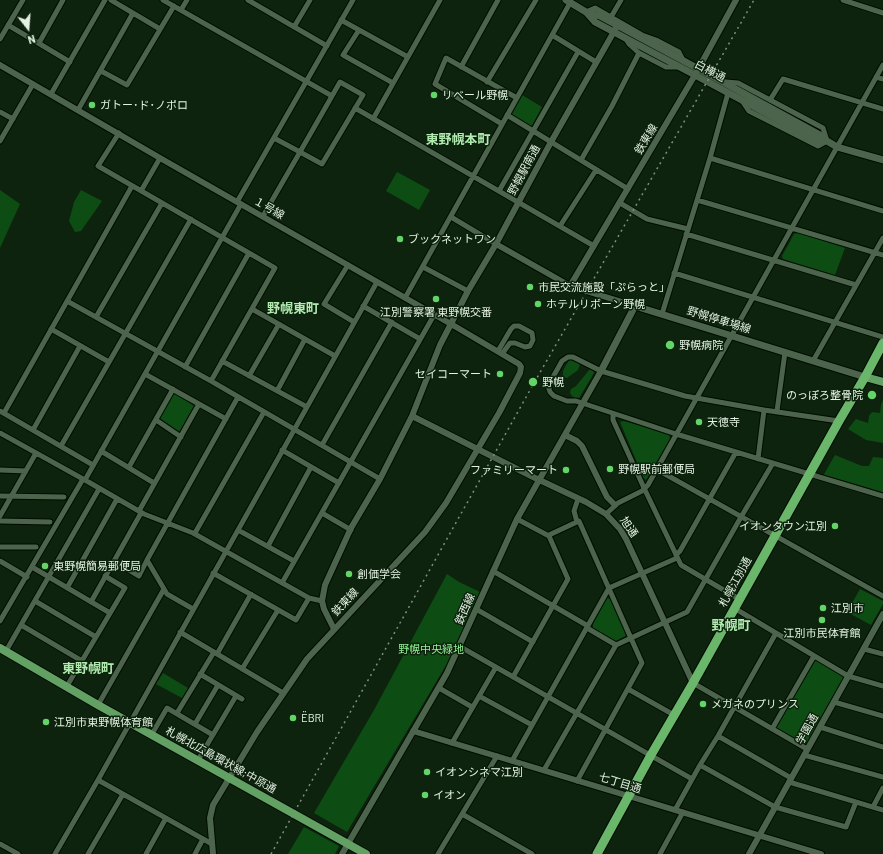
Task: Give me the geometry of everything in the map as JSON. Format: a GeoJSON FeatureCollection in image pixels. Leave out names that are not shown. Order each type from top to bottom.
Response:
{"type":"FeatureCollection","features":[{"type":"Feature","properties":{"kind":"highway","name":"札幌江別通"},"geometry":{"type":"LineString","coordinates":[[596,854],[883,343]]}},
{"type":"Feature","properties":{"kind":"main road","name":"白樺通"},"geometry":{"type":"LineString","coordinates":[[568,1],[586,12],[600,16],[625,38],[682,64]]}},
{"type":"Feature","properties":{"kind":"main road","name":"白樺通"},"geometry":{"type":"LineString","coordinates":[[616,29],[697,72],[728,93],[816,140],[827,141]]}},
{"type":"Feature","properties":{"kind":"main road","name":"白樺通"},"geometry":{"type":"LineString","coordinates":[[697,72],[723,82],[838,147],[883,160]]}},
{"type":"Feature","properties":{"kind":"main road","name":"野幌停車場線"},"geometry":{"type":"LineString","coordinates":[[635,306],[865,376]]}},
{"type":"Feature","properties":{"kind":"main road"},"geometry":{"type":"LineString","coordinates":[[601,370],[635,306]]}},
{"type":"Feature","properties":{"kind":"main road"},"geometry":{"type":"LineString","coordinates":[[865,376],[883,382]]}},
{"type":"Feature","properties":{"kind":"main road","name":"札幌北広島環状線;中原通"},"geometry":{"type":"LineString","coordinates":[[3,649],[366,854]]}},
{"type":"Feature","properties":{"kind":"street"},"geometry":{"type":"LineString","coordinates":[[0,39],[23,0]]}},
{"type":"Feature","properties":{"kind":"street"},"geometry":{"type":"LineString","coordinates":[[39,43],[63,0]]}},
{"type":"Feature","properties":{"kind":"street"},"geometry":{"type":"LineString","coordinates":[[51,94],[105,0]]}},
{"type":"Feature","properties":{"kind":"street"},"geometry":{"type":"LineString","coordinates":[[111,0],[160,29]]}},
{"type":"Feature","properties":{"kind":"street"},"geometry":{"type":"LineString","coordinates":[[163,0],[332,96]]}},
{"type":"Feature","properties":{"kind":"street"},"geometry":{"type":"LineString","coordinates":[[181,10],[187,0]]}},
{"type":"Feature","properties":{"kind":"street"},"geometry":{"type":"LineString","coordinates":[[248,0],[327,46]]}},
{"type":"Feature","properties":{"kind":"street"},"geometry":{"type":"LineString","coordinates":[[294,27],[310,0]]}},
{"type":"Feature","properties":{"kind":"street"},"geometry":{"type":"LineString","coordinates":[[0,621],[93,465],[145,374],[222,237],[274,138],[353,0]]}},
{"type":"Feature","properties":{"kind":"street"},"geometry":{"type":"LineString","coordinates":[[373,119],[440,0]]}},
{"type":"Feature","properties":{"kind":"street"},"geometry":{"type":"LineString","coordinates":[[461,67],[498,0]]}},
{"type":"Feature","properties":{"kind":"street"},"geometry":{"type":"LineString","coordinates":[[488,82],[536,0]]}},
{"type":"Feature","properties":{"kind":"street"},"geometry":{"type":"LineString","coordinates":[[611,17],[621,0]]}},
{"type":"Feature","properties":{"kind":"street","name":"鉄東線"},"geometry":{"type":"LineString","coordinates":[[570,286],[697,72],[736,0]]}},
{"type":"Feature","properties":{"kind":"street"},"geometry":{"type":"LineString","coordinates":[[843,0],[883,13]]}},
{"type":"Feature","properties":{"kind":"street"},"geometry":{"type":"LineString","coordinates":[[406,298],[552,36],[568,1]]}},
{"type":"Feature","properties":{"kind":"street"},"geometry":{"type":"LineString","coordinates":[[100,71],[127,85],[174,6]]}},
{"type":"Feature","properties":{"kind":"street"},"geometry":{"type":"LineString","coordinates":[[586,12],[595,8],[642,34],[679,52],[682,64],[666,67],[639,53],[625,38]]}},
{"type":"Feature","properties":{"kind":"street"},"geometry":{"type":"LineString","coordinates":[[78,110],[133,13]]}},
{"type":"Feature","properties":{"kind":"street"},"geometry":{"type":"LineString","coordinates":[[341,20],[408,57]]}},
{"type":"Feature","properties":{"kind":"street"},"geometry":{"type":"LineString","coordinates":[[8,25],[70,62]]}},
{"type":"Feature","properties":{"kind":"street","name":"野幌駅南通"},"geometry":{"type":"LineString","coordinates":[[322,601],[325,585],[351,530],[380,479],[412,416],[440,345],[468,291],[496,244],[551,142],[616,29]]}},
{"type":"Feature","properties":{"kind":"street"},"geometry":{"type":"LineString","coordinates":[[358,30],[344,55],[393,83]]}},
{"type":"Feature","properties":{"kind":"street"},"geometry":{"type":"LineString","coordinates":[[552,36],[596,62]]}},
{"type":"Feature","properties":{"kind":"street"},"geometry":{"type":"LineString","coordinates":[[499,191],[578,52]]}},
{"type":"Feature","properties":{"kind":"street"},"geometry":{"type":"LineString","coordinates":[[581,160],[612,106],[639,53]]}},
{"type":"Feature","properties":{"kind":"street"},"geometry":{"type":"LineString","coordinates":[[502,124],[434,84],[446,58],[517,98]]}},
{"type":"Feature","properties":{"kind":"street","name":"１号線"},"geometry":{"type":"LineString","coordinates":[[0,65],[500,353],[520,365],[522,369],[520,373]]}},
{"type":"Feature","properties":{"kind":"street"},"geometry":{"type":"LineString","coordinates":[[606,514],[615,504],[642,491],[656,470],[883,65]]}},
{"type":"Feature","properties":{"kind":"street"},"geometry":{"type":"LineString","coordinates":[[876,77],[883,79]]}},
{"type":"Feature","properties":{"kind":"street"},"geometry":{"type":"LineString","coordinates":[[770,100],[783,79],[883,109]]}},
{"type":"Feature","properties":{"kind":"street"},"geometry":{"type":"LineString","coordinates":[[262,216],[300,152],[340,82],[363,95],[322,164],[300,152],[274,138]]}},
{"type":"Feature","properties":{"kind":"street"},"geometry":{"type":"LineString","coordinates":[[723,82],[738,84],[823,128],[827,141]]}},
{"type":"Feature","properties":{"kind":"street"},"geometry":{"type":"LineString","coordinates":[[0,141],[33,84]]}},
{"type":"Feature","properties":{"kind":"street"},"geometry":{"type":"LineString","coordinates":[[662,314],[710,158],[728,93]]}},
{"type":"Feature","properties":{"kind":"street"},"geometry":{"type":"LineString","coordinates":[[355,108],[594,246]]}},
{"type":"Feature","properties":{"kind":"street"},"geometry":{"type":"LineString","coordinates":[[0,112],[13,119]]}},
{"type":"Feature","properties":{"kind":"street"},"geometry":{"type":"LineString","coordinates":[[507,115],[628,189]]}},
{"type":"Feature","properties":{"kind":"street"},"geometry":{"type":"LineString","coordinates":[[119,133],[98,166],[275,268],[211,382]]}},
{"type":"Feature","properties":{"kind":"street"},"geometry":{"type":"LineString","coordinates":[[141,191],[160,158]]}},
{"type":"Feature","properties":{"kind":"street"},"geometry":{"type":"LineString","coordinates":[[710,158],[883,211]]}},
{"type":"Feature","properties":{"kind":"street"},"geometry":{"type":"LineString","coordinates":[[560,226],[596,170]]}},
{"type":"Feature","properties":{"kind":"street"},"geometry":{"type":"LineString","coordinates":[[93,465],[2,412],[51,330],[132,186]]}},
{"type":"Feature","properties":{"kind":"street"},"geometry":{"type":"LineString","coordinates":[[697,200],[883,255]]}},
{"type":"Feature","properties":{"kind":"street"},"geometry":{"type":"LineString","coordinates":[[96,317],[162,203]]}},
{"type":"Feature","properties":{"kind":"street"},"geometry":{"type":"LineString","coordinates":[[620,203],[647,219],[856,285]]}},
{"type":"Feature","properties":{"kind":"street"},"geometry":{"type":"LineString","coordinates":[[451,217],[570,286],[635,306]]}},
{"type":"Feature","properties":{"kind":"street"},"geometry":{"type":"LineString","coordinates":[[61,446],[191,219]]}},
{"type":"Feature","properties":{"kind":"street"},"geometry":{"type":"LineString","coordinates":[[813,361],[883,238]]}},
{"type":"Feature","properties":{"kind":"street"},"geometry":{"type":"LineString","coordinates":[[185,367],[250,253]]}},
{"type":"Feature","properties":{"kind":"street"},"geometry":{"type":"LineString","coordinates":[[348,265],[324,304],[354,322]]}},
{"type":"Feature","properties":{"kind":"street"},"geometry":{"type":"LineString","coordinates":[[423,267],[468,291]]}},
{"type":"Feature","properties":{"kind":"street"},"geometry":{"type":"LineString","coordinates":[[674,273],[883,337]]}},
{"type":"Feature","properties":{"kind":"street"},"geometry":{"type":"LineString","coordinates":[[55,854],[226,552],[376,282]]}},
{"type":"Feature","properties":{"kind":"street"},"geometry":{"type":"LineString","coordinates":[[67,301],[380,479]]}},
{"type":"Feature","properties":{"kind":"street"},"geometry":{"type":"LineString","coordinates":[[363,306],[420,339]]}},
{"type":"Feature","properties":{"kind":"street"},"geometry":{"type":"LineString","coordinates":[[252,309],[335,356]]}},
{"type":"Feature","properties":{"kind":"street"},"geometry":{"type":"LineString","coordinates":[[282,583],[434,315]]}},
{"type":"Feature","properties":{"kind":"street"},"geometry":{"type":"LineString","coordinates":[[322,446],[392,322]]}},
{"type":"Feature","properties":{"kind":"street"},"geometry":{"type":"LineString","coordinates":[[249,376],[279,324]]}},
{"type":"Feature","properties":{"kind":"street"},"geometry":{"type":"LineString","coordinates":[[514,326],[519,326],[532,333],[533,340],[530,346],[525,347],[514,342],[510,343],[500,353],[510,329],[514,326]]}},
{"type":"Feature","properties":{"kind":"street"},"geometry":{"type":"LineString","coordinates":[[51,330],[109,362]]}},
{"type":"Feature","properties":{"kind":"street"},"geometry":{"type":"LineString","coordinates":[[276,390],[305,339]]}},
{"type":"Feature","properties":{"kind":"street"},"geometry":{"type":"LineString","coordinates":[[33,430],[80,346]]}},
{"type":"Feature","properties":{"kind":"street"},"geometry":{"type":"LineString","coordinates":[[778,411],[785,352]]}},
{"type":"Feature","properties":{"kind":"street"},"geometry":{"type":"LineString","coordinates":[[839,421],[685,396],[601,370],[573,357],[568,357],[562,361],[549,384],[550,392],[567,402],[576,401],[676,434],[883,496]]}},
{"type":"Feature","properties":{"kind":"street"},"geometry":{"type":"LineString","coordinates":[[222,361],[306,407]]}},
{"type":"Feature","properties":{"kind":"street","name":"鉄西線"},"geometry":{"type":"LineString","coordinates":[[342,854],[439,688],[517,519],[601,370]]}},
{"type":"Feature","properties":{"kind":"street","name":"鉄東線"},"geometry":{"type":"LineString","coordinates":[[212,854],[211,812],[216,799],[257,732],[307,659],[425,532],[446,503],[478,450],[520,373]]}},
{"type":"Feature","properties":{"kind":"street"},"geometry":{"type":"LineString","coordinates":[[145,374],[226,419]]}},
{"type":"Feature","properties":{"kind":"street"},"geometry":{"type":"LineString","coordinates":[[128,467],[173,389]]}},
{"type":"Feature","properties":{"kind":"street"},"geometry":{"type":"LineString","coordinates":[[114,561],[139,576],[238,397]]}},
{"type":"Feature","properties":{"kind":"street"},"geometry":{"type":"LineString","coordinates":[[91,602],[154,483],[200,404]]}},
{"type":"Feature","properties":{"kind":"street"},"geometry":{"type":"LineString","coordinates":[[758,459],[764,410]]}},
{"type":"Feature","properties":{"kind":"street"},"geometry":{"type":"LineString","coordinates":[[195,533],[264,412]]}},
{"type":"Feature","properties":{"kind":"street"},"geometry":{"type":"LineString","coordinates":[[613,414],[614,420],[644,488],[681,565],[739,599]]}},
{"type":"Feature","properties":{"kind":"street","name":"旭通"},"geometry":{"type":"LineString","coordinates":[[412,416],[478,450],[598,508],[606,514],[620,529],[626,539],[693,683]]}},
{"type":"Feature","properties":{"kind":"street"},"geometry":{"type":"LineString","coordinates":[[156,420],[181,437]]}},
{"type":"Feature","properties":{"kind":"street"},"geometry":{"type":"LineString","coordinates":[[0,432],[140,512],[195,533],[309,598],[322,601],[324,609],[334,629]]}},
{"type":"Feature","properties":{"kind":"street"},"geometry":{"type":"LineString","coordinates":[[565,435],[582,446],[606,497],[615,504]]}},
{"type":"Feature","properties":{"kind":"street"},"geometry":{"type":"LineString","coordinates":[[282,450],[338,483]]}},
{"type":"Feature","properties":{"kind":"street"},"geometry":{"type":"LineString","coordinates":[[101,451],[154,483]]}},
{"type":"Feature","properties":{"kind":"street"},"geometry":{"type":"LineString","coordinates":[[512,761],[609,588],[677,556],[736,452]]}},
{"type":"Feature","properties":{"kind":"street"},"geometry":{"type":"LineString","coordinates":[[0,516],[36,453]]}},
{"type":"Feature","properties":{"kind":"street"},"geometry":{"type":"LineString","coordinates":[[544,770],[616,645],[687,612],[741,516],[773,463]]}},
{"type":"Feature","properties":{"kind":"street"},"geometry":{"type":"LineString","coordinates":[[268,546],[311,467]]}},
{"type":"Feature","properties":{"kind":"street"},"geometry":{"type":"LineString","coordinates":[[0,470],[26,471]]}},
{"type":"Feature","properties":{"kind":"street"},"geometry":{"type":"LineString","coordinates":[[656,470],[883,596]]}},
{"type":"Feature","properties":{"kind":"street"},"geometry":{"type":"LineString","coordinates":[[3,649],[22,625],[99,489]]}},
{"type":"Feature","properties":{"kind":"street"},"geometry":{"type":"LineString","coordinates":[[0,496],[64,496]]}},
{"type":"Feature","properties":{"kind":"street"},"geometry":{"type":"LineString","coordinates":[[577,781],[642,663],[579,521],[577,522],[574,511],[578,498]]}},
{"type":"Feature","properties":{"kind":"street"},"geometry":{"type":"LineString","coordinates":[[67,588],[117,499]]}},
{"type":"Feature","properties":{"kind":"street"},"geometry":{"type":"LineString","coordinates":[[322,513],[351,530]]}},
{"type":"Feature","properties":{"kind":"street"},"geometry":{"type":"LineString","coordinates":[[513,677],[568,579],[549,535],[517,519]]}},
{"type":"Feature","properties":{"kind":"street"},"geometry":{"type":"LineString","coordinates":[[0,521],[50,522]]}},
{"type":"Feature","properties":{"kind":"street"},"geometry":{"type":"LineString","coordinates":[[549,535],[577,522]]}},
{"type":"Feature","properties":{"kind":"street"},"geometry":{"type":"LineString","coordinates":[[238,530],[294,561]]}},
{"type":"Feature","properties":{"kind":"street"},"geometry":{"type":"LineString","coordinates":[[0,546],[36,547]]}},
{"type":"Feature","properties":{"kind":"street"},"geometry":{"type":"LineString","coordinates":[[147,560],[167,594],[193,609]]}},
{"type":"Feature","properties":{"kind":"street"},"geometry":{"type":"LineString","coordinates":[[0,561],[27,577]]}},
{"type":"Feature","properties":{"kind":"street"},"geometry":{"type":"LineString","coordinates":[[32,567],[110,613]]}},
{"type":"Feature","properties":{"kind":"street"},"geometry":{"type":"LineString","coordinates":[[493,571],[554,606],[616,645]]}},
{"type":"Feature","properties":{"kind":"street"},"geometry":{"type":"LineString","coordinates":[[213,573],[296,620],[309,598]]}},
{"type":"Feature","properties":{"kind":"street"},"geometry":{"type":"LineString","coordinates":[[67,686],[125,588],[105,576]]}},
{"type":"Feature","properties":{"kind":"street"},"geometry":{"type":"LineString","coordinates":[[98,704],[164,589]]}},
{"type":"Feature","properties":{"kind":"street"},"geometry":{"type":"LineString","coordinates":[[177,714],[200,674],[215,653],[251,594]]}},
{"type":"Feature","properties":{"kind":"street"},"geometry":{"type":"LineString","coordinates":[[35,601],[96,637]]}},
{"type":"Feature","properties":{"kind":"street"},"geometry":{"type":"LineString","coordinates":[[734,608],[848,676],[883,686]]}},
{"type":"Feature","properties":{"kind":"street"},"geometry":{"type":"LineString","coordinates":[[476,609],[533,642]]}},
{"type":"Feature","properties":{"kind":"street"},"geometry":{"type":"LineString","coordinates":[[242,669],[278,610]]}},
{"type":"Feature","properties":{"kind":"street","name":"学園通"},"geometry":{"type":"LineString","coordinates":[[749,854],[882,618]]}},
{"type":"Feature","properties":{"kind":"street"},"geometry":{"type":"LineString","coordinates":[[22,625],[82,661]]}},
{"type":"Feature","properties":{"kind":"street"},"geometry":{"type":"LineString","coordinates":[[180,632],[283,693]]}},
{"type":"Feature","properties":{"kind":"street"},"geometry":{"type":"LineString","coordinates":[[675,810],[700,765],[735,708],[776,633]]}},
{"type":"Feature","properties":{"kind":"street"},"geometry":{"type":"LineString","coordinates":[[459,646],[692,779]]}},
{"type":"Feature","properties":{"kind":"street"},"geometry":{"type":"LineString","coordinates":[[864,648],[883,654]]}},
{"type":"Feature","properties":{"kind":"street"},"geometry":{"type":"LineString","coordinates":[[772,729],[814,656]]}},
{"type":"Feature","properties":{"kind":"street"},"geometry":{"type":"LineString","coordinates":[[452,743],[496,667]]}},
{"type":"Feature","properties":{"kind":"street"},"geometry":{"type":"LineString","coordinates":[[200,674],[242,699]]}},
{"type":"Feature","properties":{"kind":"street"},"geometry":{"type":"LineString","coordinates":[[693,683],[772,729],[806,752],[883,777]]}},
{"type":"Feature","properties":{"kind":"street"},"geometry":{"type":"LineString","coordinates":[[195,724],[218,685]]}},
{"type":"Feature","properties":{"kind":"street"},"geometry":{"type":"LineString","coordinates":[[439,688],[472,708]]}},
{"type":"Feature","properties":{"kind":"street"},"geometry":{"type":"LineString","coordinates":[[628,689],[674,715]]}},
{"type":"Feature","properties":{"kind":"street"},"geometry":{"type":"LineString","coordinates":[[198,760],[236,696]]}},
{"type":"Feature","properties":{"kind":"street"},"geometry":{"type":"LineString","coordinates":[[479,696],[532,725]]}},
{"type":"Feature","properties":{"kind":"street"},"geometry":{"type":"LineString","coordinates":[[834,702],[883,716]]}},
{"type":"Feature","properties":{"kind":"street"},"geometry":{"type":"LineString","coordinates":[[152,734],[167,708],[213,735]]}},
{"type":"Feature","properties":{"kind":"street"},"geometry":{"type":"LineString","coordinates":[[820,727],[883,747]]}},
{"type":"Feature","properties":{"kind":"street","name":"七丁目通"},"geometry":{"type":"LineString","coordinates":[[413,732],[821,854]]}},
{"type":"Feature","properties":{"kind":"street"},"geometry":{"type":"LineString","coordinates":[[718,736],[790,780],[883,810]]}},
{"type":"Feature","properties":{"kind":"street"},"geometry":{"type":"LineString","coordinates":[[438,854],[497,756]]}},
{"type":"Feature","properties":{"kind":"street"},"geometry":{"type":"LineString","coordinates":[[700,765],[775,806],[846,827],[856,802]]}},
{"type":"Feature","properties":{"kind":"street"},"geometry":{"type":"LineString","coordinates":[[98,780],[212,844]]}},
{"type":"Feature","properties":{"kind":"street"},"geometry":{"type":"LineString","coordinates":[[873,807],[883,788]]}},
{"type":"Feature","properties":{"kind":"street"},"geometry":{"type":"LineString","coordinates":[[88,854],[123,794]]}},
{"type":"Feature","properties":{"kind":"street"},"geometry":{"type":"LineString","coordinates":[[660,854],[683,812]]}},
{"type":"Feature","properties":{"kind":"street"},"geometry":{"type":"LineString","coordinates":[[462,814],[532,854]]}},
{"type":"Feature","properties":{"kind":"street"},"geometry":{"type":"LineString","coordinates":[[146,854],[166,818]]}},
{"type":"Feature","properties":{"kind":"street"},"geometry":{"type":"LineString","coordinates":[[195,854],[203,839]]}},
{"type":"Feature","properties":{"kind":"street"},"geometry":{"type":"LineString","coordinates":[[0,844],[18,854]]}},
{"type":"Feature","properties":{"kind":"green space"},"geometry":{"type":"Polygon","coordinates":[[[522,95],[542,107],[531,127],[511,114],[522,95]]]}},
{"type":"Feature","properties":{"kind":"green space"},"geometry":{"type":"Polygon","coordinates":[[[397,172],[430,190],[419,210],[386,191],[397,172]]]}},
{"type":"Feature","properties":{"kind":"green space"},"geometry":{"type":"Polygon","coordinates":[[[0,190],[20,204],[0,248],[0,190]]]}},
{"type":"Feature","properties":{"kind":"green space"},"geometry":{"type":"Polygon","coordinates":[[[81,190],[102,201],[81,231],[75,232],[69,221],[74,202],[81,190]]]}},
{"type":"Feature","properties":{"kind":"green space"},"geometry":{"type":"Polygon","coordinates":[[[798,233],[845,248],[835,275],[783,259],[782,256],[794,234],[798,233]]]}},
{"type":"Feature","properties":{"kind":"green space"},"geometry":{"type":"Polygon","coordinates":[[[569,360],[577,361],[580,365],[578,370],[567,378],[563,377],[563,371],[569,360]]]}},
{"type":"Feature","properties":{"kind":"green space"},"geometry":{"type":"Polygon","coordinates":[[[590,369],[593,370],[594,373],[579,398],[576,399],[571,395],[571,389],[576,386],[590,369]]]}},
{"type":"Feature","properties":{"kind":"green space"},"geometry":{"type":"Polygon","coordinates":[[[174,393],[194,406],[179,432],[158,420],[174,393]]]}},
{"type":"Feature","properties":{"kind":"green space"},"geometry":{"type":"Polygon","coordinates":[[[883,400],[883,443],[866,440],[848,429],[856,419],[868,423],[869,416],[872,412],[880,413],[883,400]]]}},
{"type":"Feature","properties":{"kind":"green space"},"geometry":{"type":"Polygon","coordinates":[[[624,421],[669,434],[670,439],[646,480],[643,477],[620,422],[624,421]]]}},
{"type":"Feature","properties":{"kind":"green space"},"geometry":{"type":"Polygon","coordinates":[[[835,455],[862,466],[869,466],[873,457],[883,458],[883,494],[823,476],[835,455]]]}},
{"type":"Feature","properties":{"kind":"green space","name":"野幌中央緑地"},"geometry":{"type":"Polygon","coordinates":[[[447,574],[459,582],[480,592],[451,657],[347,832],[314,813],[374,710],[447,574]]]}},
{"type":"Feature","properties":{"kind":"green space"},"geometry":{"type":"Polygon","coordinates":[[[860,589],[883,601],[883,604],[871,625],[847,612],[860,589]]]}},
{"type":"Feature","properties":{"kind":"green space"},"geometry":{"type":"Polygon","coordinates":[[[607,598],[611,599],[627,635],[616,641],[593,628],[593,624],[607,598]]]}},
{"type":"Feature","properties":{"kind":"green space"},"geometry":{"type":"Polygon","coordinates":[[[814,659],[846,677],[807,745],[775,727],[814,659]]]}},
{"type":"Feature","properties":{"kind":"green space"},"geometry":{"type":"Polygon","coordinates":[[[163,673],[188,688],[182,698],[156,684],[163,673]]]}},
{"type":"Feature","properties":{"kind":"green space"},"geometry":{"type":"Polygon","coordinates":[[[304,827],[339,846],[335,854],[288,854],[304,827]]]}},
{"type":"Feature","properties":{"kind":"railway"},"geometry":{"type":"LineString","coordinates":[[271,854],[534,383],[754,0]]}},
{"type":"Feature","properties":{"kind":"place","name":"リベール野幌"},"geometry":{"type":"Point","coordinates":[434,95]}},
{"type":"Feature","properties":{"kind":"place","name":"ガトー･ド･ノポロ"},"geometry":{"type":"Point","coordinates":[92,105]}},
{"type":"Feature","properties":{"kind":"place","name":"ブックネットワン"},"geometry":{"type":"Point","coordinates":[400,239]}},
{"type":"Feature","properties":{"kind":"place","name":"市民交流施設「ぷらっと」"},"geometry":{"type":"Point","coordinates":[530,287]}},
{"type":"Feature","properties":{"kind":"place","name":"江別警察署 東野幌交番"},"geometry":{"type":"Point","coordinates":[436,299]}},
{"type":"Feature","properties":{"kind":"place","name":"ホテルリボーン野幌"},"geometry":{"type":"Point","coordinates":[538,304]}},
{"type":"Feature","properties":{"kind":"place","name":"野幌病院"},"geometry":{"type":"Point","coordinates":[670,345]}},
{"type":"Feature","properties":{"kind":"place","name":"セイコーマート"},"geometry":{"type":"Point","coordinates":[500,374]}},
{"type":"Feature","properties":{"kind":"place","name":"野幌"},"geometry":{"type":"Point","coordinates":[533,382]}},
{"type":"Feature","properties":{"kind":"place","name":"のっぽろ整骨院"},"geometry":{"type":"Point","coordinates":[872,395]}},
{"type":"Feature","properties":{"kind":"place","name":"天徳寺"},"geometry":{"type":"Point","coordinates":[699,422]}},
{"type":"Feature","properties":{"kind":"place","name":"野幌駅前郵便局"},"geometry":{"type":"Point","coordinates":[610,469]}},
{"type":"Feature","properties":{"kind":"place","name":"ファミリーマート"},"geometry":{"type":"Point","coordinates":[566,470]}},
{"type":"Feature","properties":{"kind":"place","name":"イオンタウン江別"},"geometry":{"type":"Point","coordinates":[835,526]}},
{"type":"Feature","properties":{"kind":"place","name":"東野幌簡易郵便局"},"geometry":{"type":"Point","coordinates":[45,566]}},
{"type":"Feature","properties":{"kind":"place","name":"創価学会"},"geometry":{"type":"Point","coordinates":[349,574]}},
{"type":"Feature","properties":{"kind":"place","name":"江別市"},"geometry":{"type":"Point","coordinates":[823,608]}},
{"type":"Feature","properties":{"kind":"place","name":"江別市民体育館"},"geometry":{"type":"Point","coordinates":[822,620]}},
{"type":"Feature","properties":{"kind":"place","name":"メガネのプリンス"},"geometry":{"type":"Point","coordinates":[703,704]}},
{"type":"Feature","properties":{"kind":"place","name":"ËBRI"},"geometry":{"type":"Point","coordinates":[293,718]}},
{"type":"Feature","properties":{"kind":"place","name":"江別市東野幌体育館"},"geometry":{"type":"Point","coordinates":[46,722]}},
{"type":"Feature","properties":{"kind":"place","name":"イオンシネマ江別"},"geometry":{"type":"Point","coordinates":[427,772]}},
{"type":"Feature","properties":{"kind":"place","name":"イオン"},"geometry":{"type":"Point","coordinates":[425,795]}},
{"type":"Feature","properties":{"kind":"district","name":"東野幌本町"},"geometry":{"type":"Point","coordinates":[458,140]}},
{"type":"Feature","properties":{"kind":"district","name":"野幌東町"},"geometry":{"type":"Point","coordinates":[293,309]}},
{"type":"Feature","properties":{"kind":"district","name":"野幌町"},"geometry":{"type":"Point","coordinates":[731,626]}},
{"type":"Feature","properties":{"kind":"district","name":"東野幌町"},"geometry":{"type":"Point","coordinates":[88,669]}}]}
